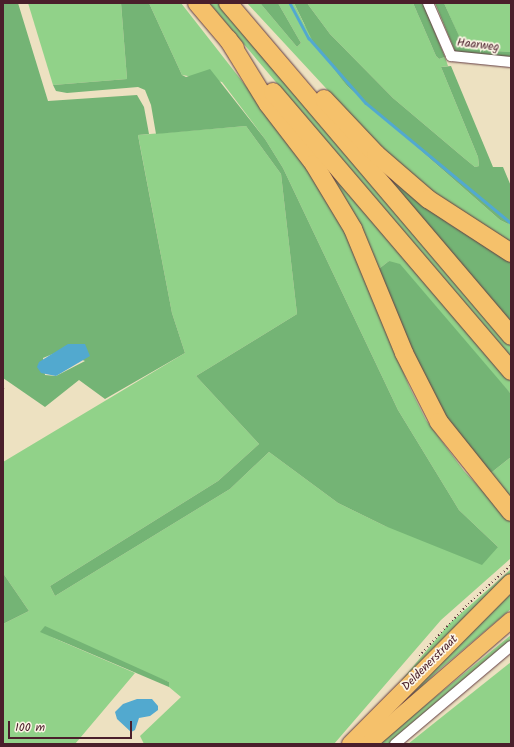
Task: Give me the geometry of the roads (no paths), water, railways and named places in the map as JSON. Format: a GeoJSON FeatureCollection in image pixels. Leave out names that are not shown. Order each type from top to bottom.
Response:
{"type":"FeatureCollection","features":[{"type":"Feature","properties":{"kind":"highway"},"geometry":{"type":"LineString","coordinates":[[197,3],[511,371]]}},
{"type":"Feature","properties":{"kind":"highway"},"geometry":{"type":"LineString","coordinates":[[228,3],[511,336]]}},
{"type":"Feature","properties":{"kind":"highway"},"geometry":{"type":"LineString","coordinates":[[253,33],[411,185],[449,214],[511,253]]}},
{"type":"Feature","properties":{"kind":"highway"},"geometry":{"type":"LineString","coordinates":[[228,40],[268,104],[314,164],[353,229],[404,353],[439,422],[511,512]]}},
{"type":"Feature","properties":{"kind":"main road","name":"Deldenerstraat"},"geometry":{"type":"LineString","coordinates":[[350,744],[511,582]]}},
{"type":"Feature","properties":{"kind":"main road","name":"Deldenerstraat"},"geometry":{"type":"LineString","coordinates":[[368,744],[511,620]]}},
{"type":"Feature","properties":{"kind":"street","name":"Haarweg"},"geometry":{"type":"LineString","coordinates":[[428,3],[451,56],[511,62]]}},
{"type":"Feature","properties":{"kind":"street"},"geometry":{"type":"LineString","coordinates":[[394,744],[511,646]]}},
{"type":"Feature","properties":{"kind":"water"},"geometry":{"type":"Polygon","coordinates":[[[68,344],[85,344],[90,356],[56,376],[41,373],[37,367],[39,362],[68,344]]]}},
{"type":"Feature","properties":{"kind":"water"},"geometry":{"type":"Polygon","coordinates":[[[137,699],[152,699],[158,706],[158,710],[150,716],[139,718],[135,730],[131,732],[117,719],[115,712],[123,704],[137,699]]]}},
{"type":"Feature","properties":{"kind":"waterway"},"geometry":{"type":"LineString","coordinates":[[290,3],[309,38],[366,103],[511,223]]}}]}
